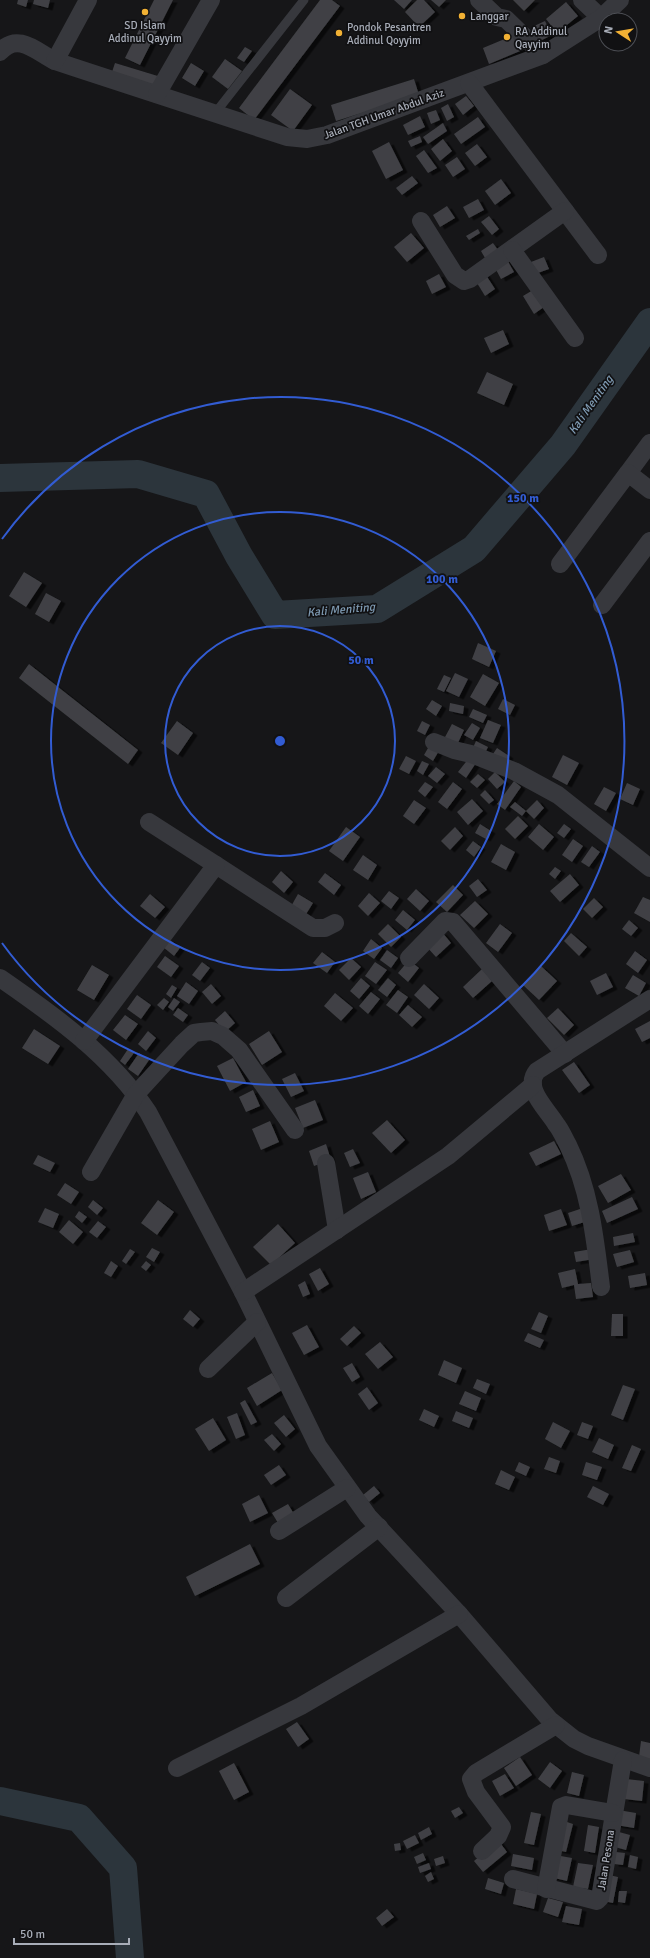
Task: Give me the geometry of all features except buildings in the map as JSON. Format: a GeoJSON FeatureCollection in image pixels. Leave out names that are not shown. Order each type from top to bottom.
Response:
{"type":"FeatureCollection","features":[{"type":"Feature","properties":{"kind":"street"},"geometry":{"type":"LineString","coordinates":[[55,61],[88,0]]}},
{"type":"Feature","properties":{"kind":"street"},"geometry":{"type":"LineString","coordinates":[[157,94],[211,0]]}},
{"type":"Feature","properties":{"kind":"street"},"geometry":{"type":"LineString","coordinates":[[479,0],[496,17],[506,19],[543,55]]}},
{"type":"Feature","properties":{"kind":"street"},"geometry":{"type":"LineString","coordinates":[[582,0],[598,15]]}},
{"type":"Feature","properties":{"kind":"street","name":"Jalan TGH Umar Abdul Aziz"},"geometry":{"type":"LineString","coordinates":[[607,12],[620,0]]}},
{"type":"Feature","properties":{"kind":"street","name":"Jalan TGH Umar Abdul Aziz"},"geometry":{"type":"LineString","coordinates":[[0,52],[9,44],[20,42],[31,46],[55,61],[216,112],[287,137],[307,139],[317,138],[543,55],[598,20]]}},
{"type":"Feature","properties":{"kind":"street"},"geometry":{"type":"LineString","coordinates":[[469,83],[598,255]]}},
{"type":"Feature","properties":{"kind":"street"},"geometry":{"type":"LineString","coordinates":[[421,221],[455,275],[464,281],[470,279],[512,250],[565,211]]}},
{"type":"Feature","properties":{"kind":"street"},"geometry":{"type":"LineString","coordinates":[[512,250],[575,338]]}},
{"type":"Feature","properties":{"kind":"street"},"geometry":{"type":"LineString","coordinates":[[560,564],[650,443]]}},
{"type":"Feature","properties":{"kind":"street"},"geometry":{"type":"LineString","coordinates":[[628,473],[650,490]]}},
{"type":"Feature","properties":{"kind":"street"},"geometry":{"type":"LineString","coordinates":[[602,605],[650,541]]}},
{"type":"Feature","properties":{"kind":"street"},"geometry":{"type":"LineString","coordinates":[[434,742],[454,750],[471,754],[514,771],[558,795],[650,868]]}},
{"type":"Feature","properties":{"kind":"street"},"geometry":{"type":"LineString","coordinates":[[149,822],[313,928],[325,928],[335,922]]}},
{"type":"Feature","properties":{"kind":"street"},"geometry":{"type":"LineString","coordinates":[[84,1041],[216,865]]}},
{"type":"Feature","properties":{"kind":"street"},"geometry":{"type":"LineString","coordinates":[[409,958],[445,921],[453,922],[565,1054]]}},
{"type":"Feature","properties":{"kind":"street"},"geometry":{"type":"LineString","coordinates":[[0,978],[84,1041],[111,1065],[136,1094],[148,1112],[242,1292],[318,1446],[368,1516],[459,1614],[539,1709],[556,1725],[588,1746],[623,1760],[650,1768]]}},
{"type":"Feature","properties":{"kind":"street"},"geometry":{"type":"LineString","coordinates":[[601,1287],[593,1222],[578,1166],[557,1125],[536,1096],[533,1085],[534,1075],[537,1071],[650,999]]}},
{"type":"Feature","properties":{"kind":"street"},"geometry":{"type":"LineString","coordinates":[[91,1172],[136,1094],[194,1033],[212,1031],[223,1036],[239,1050],[294,1130]]}},
{"type":"Feature","properties":{"kind":"street"},"geometry":{"type":"LineString","coordinates":[[242,1292],[448,1156],[533,1085]]}},
{"type":"Feature","properties":{"kind":"street"},"geometry":{"type":"LineString","coordinates":[[326,1163],[337,1230]]}},
{"type":"Feature","properties":{"kind":"street"},"geometry":{"type":"LineString","coordinates":[[208,1369],[257,1322]]}},
{"type":"Feature","properties":{"kind":"street"},"geometry":{"type":"LineString","coordinates":[[279,1531],[347,1488]]}},
{"type":"Feature","properties":{"kind":"street"},"geometry":{"type":"LineString","coordinates":[[286,1598],[379,1527]]}},
{"type":"Feature","properties":{"kind":"street"},"geometry":{"type":"LineString","coordinates":[[177,1768],[300,1706],[459,1614]]}},
{"type":"Feature","properties":{"kind":"street"},"geometry":{"type":"LineString","coordinates":[[482,1851],[498,1836],[502,1827],[476,1792],[471,1779],[476,1772],[556,1725]]}},
{"type":"Feature","properties":{"kind":"street","name":"Jalan Pesona"},"geometry":{"type":"LineString","coordinates":[[513,1879],[597,1901],[600,1898],[623,1760]]}},
{"type":"Feature","properties":{"kind":"street"},"geometry":{"type":"LineString","coordinates":[[546,1888],[561,1807],[566,1805],[613,1813]]}},
{"type":"Feature","properties":{"kind":"lane"},"geometry":{"type":"LineString","coordinates":[[216,112],[304,0]]}},
{"type":"Feature","properties":{"kind":"waterway","name":"Kali Meniting"},"geometry":{"type":"LineString","coordinates":[[0,478],[138,474],[206,494],[239,556],[275,615],[377,609],[474,549],[563,445],[650,322]]}},
{"type":"Feature","properties":{"kind":"waterway","name":"Kali Meniting"},"geometry":{"type":"LineString","coordinates":[[0,1801],[79,1818],[123,1868],[130,1958]]}},
{"type":"Feature","properties":{"kind":"place","name":"SD Islam Addinul Qayyim"},"geometry":{"type":"Point","coordinates":[145,12]}},
{"type":"Feature","properties":{"kind":"place","name":"Langgar"},"geometry":{"type":"Point","coordinates":[462,16]}},
{"type":"Feature","properties":{"kind":"place","name":"Pondok Pesantren Addinul Qoyyim"},"geometry":{"type":"Point","coordinates":[339,33]}},
{"type":"Feature","properties":{"kind":"place","name":"RA Addinul Qayyim"},"geometry":{"type":"Point","coordinates":[507,37]}}]}
